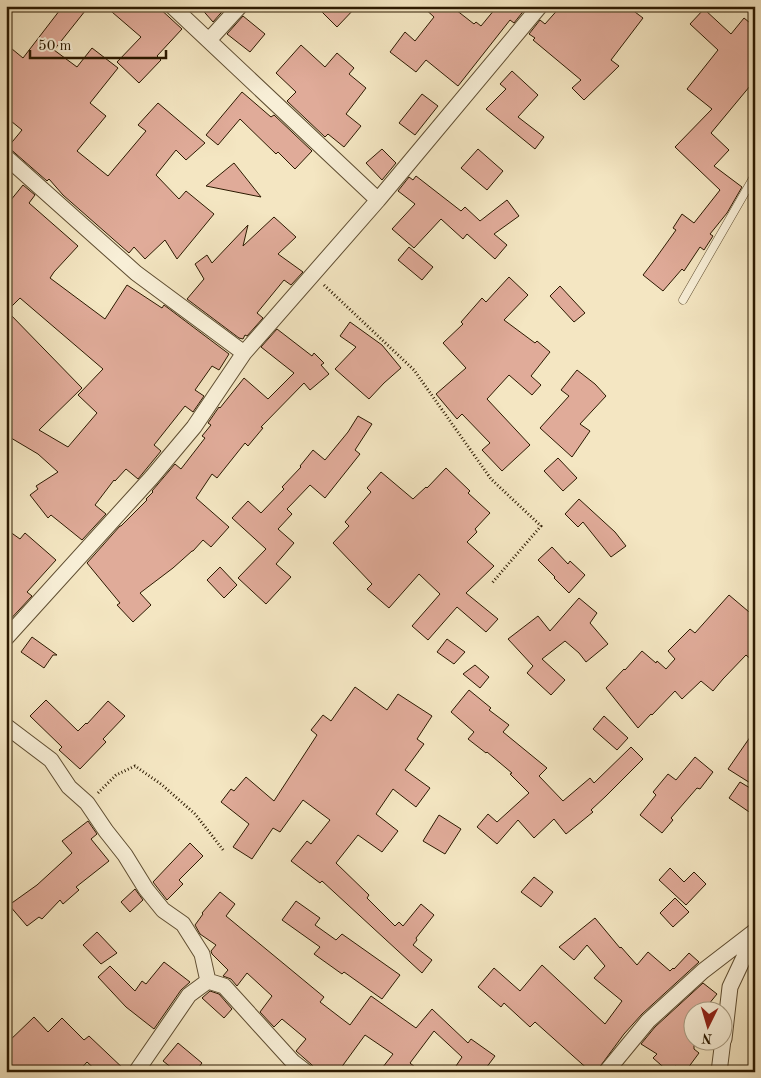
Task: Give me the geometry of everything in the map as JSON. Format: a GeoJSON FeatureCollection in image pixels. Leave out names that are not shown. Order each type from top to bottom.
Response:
{"type":"FeatureCollection","features":[{"type":"Feature","properties":{"kind":"street"},"geometry":{"type":"LineString","coordinates":[[172,6],[378,200]]}},
{"type":"Feature","properties":{"kind":"street"},"geometry":{"type":"LineString","coordinates":[[209,40],[240,6]]}},
{"type":"Feature","properties":{"kind":"street"},"geometry":{"type":"LineString","coordinates":[[6,638],[135,497],[194,428],[244,353],[378,200],[540,6]]}},
{"type":"Feature","properties":{"kind":"street"},"geometry":{"type":"LineString","coordinates":[[6,157],[136,273],[244,353]]}},
{"type":"Feature","properties":{"kind":"street"},"geometry":{"type":"LineString","coordinates":[[6,726],[51,760],[69,787],[87,803],[125,855],[146,889],[163,910],[183,924],[202,954],[208,981]]}},
{"type":"Feature","properties":{"kind":"street"},"geometry":{"type":"LineString","coordinates":[[728,1000],[730,987],[755,933]]}},
{"type":"Feature","properties":{"kind":"street"},"geometry":{"type":"LineString","coordinates":[[606,1072],[648,1021],[703,971],[755,933]]}},
{"type":"Feature","properties":{"kind":"street"},"geometry":{"type":"LineString","coordinates":[[136,1072],[189,995],[208,981]]}},
{"type":"Feature","properties":{"kind":"street"},"geometry":{"type":"LineString","coordinates":[[208,981],[224,986],[293,1062],[306,1072]]}},
{"type":"Feature","properties":{"kind":"street"},"geometry":{"type":"LineString","coordinates":[[719,1072],[722,1050]]}},
{"type":"Feature","properties":{"kind":"lane"},"geometry":{"type":"LineString","coordinates":[[683,300],[755,175]]}},
{"type":"Feature","properties":{"kind":"path"},"geometry":{"type":"LineString","coordinates":[[313,274],[414,370],[491,479],[541,526],[492,583]]}},
{"type":"Feature","properties":{"kind":"path"},"geometry":{"type":"LineString","coordinates":[[87,803],[116,775],[135,766],[161,784],[195,814],[224,850]]}},
{"type":"Feature","properties":{"kind":"building"},"geometry":{"type":"Polygon","coordinates":[[[63,6],[89,6],[54,50],[77,67],[92,48],[118,68],[90,103],[106,116],[77,151],[108,176],[146,131],[138,125],[158,103],[205,143],[186,160],[176,150],[156,175],[179,199],[186,191],[214,214],[177,259],[165,240],[145,259],[134,247],[129,253],[63,195],[49,179],[47,181],[8,147],[22,130],[6,117],[6,44],[23,58],[63,6]]]}},
{"type":"Feature","properties":{"kind":"building"},"geometry":{"type":"Polygon","coordinates":[[[105,6],[157,6],[182,29],[157,56],[161,60],[139,83],[117,62],[141,37],[105,6]]]}},
{"type":"Feature","properties":{"kind":"building"},"geometry":{"type":"Polygon","coordinates":[[[199,6],[227,6],[213,22],[199,6]]]}},
{"type":"Feature","properties":{"kind":"building"},"geometry":{"type":"Polygon","coordinates":[[[316,6],[357,6],[337,27],[316,6]]]}},
{"type":"Feature","properties":{"kind":"building"},"geometry":{"type":"Polygon","coordinates":[[[422,6],[451,6],[474,24],[476,22],[481,26],[495,9],[492,6],[521,6],[525,9],[514,23],[510,20],[458,86],[426,60],[416,72],[390,52],[405,32],[415,41],[434,17],[422,6]]]}},
{"type":"Feature","properties":{"kind":"building"},"geometry":{"type":"Polygon","coordinates":[[[561,6],[627,6],[643,18],[611,60],[619,66],[584,100],[572,88],[581,80],[533,40],[535,38],[529,34],[540,20],[545,24],[561,6]]]}},
{"type":"Feature","properties":{"kind":"building"},"geometry":{"type":"Polygon","coordinates":[[[704,9],[731,34],[744,18],[755,27],[755,80],[711,133],[729,150],[714,166],[742,187],[727,213],[710,234],[713,236],[704,250],[700,247],[684,271],[682,269],[663,291],[643,275],[676,230],[673,228],[682,214],[694,223],[720,190],[675,147],[712,109],[687,89],[718,50],[690,24],[704,9]]]}},
{"type":"Feature","properties":{"kind":"building"},"geometry":{"type":"Polygon","coordinates":[[[243,16],[265,34],[250,52],[227,34],[243,16]]]}},
{"type":"Feature","properties":{"kind":"building"},"geometry":{"type":"Polygon","coordinates":[[[301,45],[325,67],[337,53],[354,68],[349,74],[366,88],[346,114],[361,126],[344,147],[328,134],[325,137],[287,101],[296,92],[276,73],[301,45]]]}},
{"type":"Feature","properties":{"kind":"building"},"geometry":{"type":"Polygon","coordinates":[[[512,71],[538,95],[518,117],[544,137],[535,149],[486,109],[506,89],[500,84],[512,71]]]}},
{"type":"Feature","properties":{"kind":"building"},"geometry":{"type":"Polygon","coordinates":[[[242,92],[271,117],[274,115],[312,151],[295,169],[278,152],[276,154],[240,119],[218,145],[206,135],[242,92]]]}},
{"type":"Feature","properties":{"kind":"building"},"geometry":{"type":"Polygon","coordinates":[[[422,94],[438,106],[415,135],[399,123],[422,94]]]}},
{"type":"Feature","properties":{"kind":"building"},"geometry":{"type":"Polygon","coordinates":[[[382,149],[396,163],[382,180],[366,163],[382,149]]]}},
{"type":"Feature","properties":{"kind":"building"},"geometry":{"type":"Polygon","coordinates":[[[478,149],[503,171],[487,190],[461,168],[478,149]]]}},
{"type":"Feature","properties":{"kind":"building"},"geometry":{"type":"Polygon","coordinates":[[[234,163],[261,197],[206,186],[234,163]]]}},
{"type":"Feature","properties":{"kind":"building"},"geometry":{"type":"Polygon","coordinates":[[[416,176],[461,211],[465,207],[480,221],[507,200],[519,216],[494,234],[507,245],[495,259],[467,234],[463,239],[441,219],[414,248],[392,229],[415,204],[398,191],[409,177],[413,180],[416,176]]]}},
{"type":"Feature","properties":{"kind":"building"},"geometry":{"type":"Polygon","coordinates":[[[23,185],[35,195],[29,203],[78,246],[50,278],[105,319],[127,285],[162,308],[164,305],[229,354],[219,370],[212,366],[195,390],[204,396],[193,412],[185,406],[154,445],[161,451],[138,479],[126,469],[114,480],[95,505],[106,514],[82,540],[51,515],[48,518],[30,495],[38,489],[36,486],[58,472],[38,454],[6,435],[6,206],[23,185]],[[20,298],[7,311],[82,388],[39,430],[68,447],[97,413],[78,395],[103,369],[20,298]]]}},
{"type":"Feature","properties":{"kind":"building"},"geometry":{"type":"Polygon","coordinates":[[[274,217],[296,237],[278,254],[303,272],[291,285],[284,280],[257,313],[263,318],[247,336],[245,335],[243,339],[239,338],[187,299],[204,279],[195,264],[207,255],[212,263],[248,225],[243,246],[274,217]]]}},
{"type":"Feature","properties":{"kind":"building"},"geometry":{"type":"Polygon","coordinates":[[[409,247],[433,267],[422,280],[398,260],[409,247]]]}},
{"type":"Feature","properties":{"kind":"building"},"geometry":{"type":"Polygon","coordinates":[[[509,277],[528,295],[504,320],[535,343],[537,341],[550,352],[531,376],[541,385],[532,395],[509,375],[487,399],[530,445],[502,471],[482,450],[490,443],[462,414],[457,419],[436,394],[466,368],[443,343],[463,324],[461,322],[482,298],[486,302],[509,277]]]}},
{"type":"Feature","properties":{"kind":"building"},"geometry":{"type":"Polygon","coordinates":[[[560,286],[585,313],[574,322],[550,296],[560,286]]]}},
{"type":"Feature","properties":{"kind":"building"},"geometry":{"type":"Polygon","coordinates":[[[350,322],[382,345],[401,368],[369,399],[335,369],[356,347],[340,336],[350,322]]]}},
{"type":"Feature","properties":{"kind":"building"},"geometry":{"type":"Polygon","coordinates":[[[277,329],[312,356],[314,353],[324,363],[321,365],[329,374],[310,390],[304,383],[261,427],[263,428],[248,446],[245,443],[217,478],[212,474],[196,498],[229,527],[211,547],[203,540],[173,568],[140,593],[151,605],[133,622],[117,605],[120,603],[87,563],[120,526],[147,500],[152,491],[175,464],[181,469],[205,438],[202,436],[211,425],[208,423],[219,407],[244,378],[268,399],[294,373],[261,347],[277,329]]]}},
{"type":"Feature","properties":{"kind":"building"},"geometry":{"type":"Polygon","coordinates":[[[577,370],[595,384],[606,396],[580,424],[590,431],[572,457],[540,428],[569,396],[561,390],[577,370]]]}},
{"type":"Feature","properties":{"kind":"building"},"geometry":{"type":"Polygon","coordinates":[[[358,416],[372,424],[355,450],[360,454],[325,498],[310,485],[287,509],[292,514],[278,529],[294,543],[276,564],[291,577],[266,604],[238,578],[266,549],[232,518],[248,501],[261,513],[284,489],[282,487],[301,467],[313,450],[325,460],[348,432],[358,416]]]}},
{"type":"Feature","properties":{"kind":"building"},"geometry":{"type":"Polygon","coordinates":[[[558,458],[577,478],[563,491],[544,471],[558,458]]]}},
{"type":"Feature","properties":{"kind":"building"},"geometry":{"type":"Polygon","coordinates":[[[446,468],[470,491],[468,493],[490,513],[475,529],[477,532],[467,542],[494,566],[466,593],[498,619],[486,632],[457,607],[428,640],[412,626],[440,594],[419,574],[389,608],[367,589],[372,584],[333,543],[349,526],[345,522],[371,492],[367,488],[381,472],[413,499],[427,488],[446,468]]]}},
{"type":"Feature","properties":{"kind":"building"},"geometry":{"type":"Polygon","coordinates":[[[579,499],[615,532],[626,546],[611,557],[583,522],[578,527],[565,514],[579,499]]]}},
{"type":"Feature","properties":{"kind":"building"},"geometry":{"type":"Polygon","coordinates":[[[6,529],[20,539],[25,533],[56,560],[27,592],[32,596],[6,624],[6,529]]]}},
{"type":"Feature","properties":{"kind":"building"},"geometry":{"type":"Polygon","coordinates":[[[552,547],[568,564],[570,561],[585,575],[569,593],[538,560],[552,547]]]}},
{"type":"Feature","properties":{"kind":"building"},"geometry":{"type":"Polygon","coordinates":[[[220,567],[237,585],[224,598],[207,580],[220,567]]]}},
{"type":"Feature","properties":{"kind":"building"},"geometry":{"type":"Polygon","coordinates":[[[729,595],[755,617],[755,663],[746,655],[713,691],[701,681],[682,699],[675,691],[638,728],[606,688],[642,651],[666,669],[675,659],[668,651],[690,629],[695,633],[729,595]]]}},
{"type":"Feature","properties":{"kind":"building"},"geometry":{"type":"Polygon","coordinates":[[[579,598],[597,613],[590,623],[608,644],[586,662],[565,641],[542,659],[565,680],[551,695],[527,673],[533,666],[508,639],[538,616],[550,631],[579,598]]]}},
{"type":"Feature","properties":{"kind":"building"},"geometry":{"type":"Polygon","coordinates":[[[32,637],[57,655],[53,655],[44,668],[21,652],[32,637]]]}},
{"type":"Feature","properties":{"kind":"building"},"geometry":{"type":"Polygon","coordinates":[[[447,639],[465,652],[454,664],[437,652],[447,639]]]}},
{"type":"Feature","properties":{"kind":"building"},"geometry":{"type":"Polygon","coordinates":[[[475,665],[489,677],[480,688],[463,674],[475,665]]]}},
{"type":"Feature","properties":{"kind":"building"},"geometry":{"type":"Polygon","coordinates":[[[355,687],[387,710],[398,694],[432,716],[417,739],[424,744],[405,770],[430,788],[416,807],[393,789],[376,814],[398,831],[382,852],[358,835],[336,863],[369,895],[367,898],[395,926],[399,922],[403,926],[421,904],[434,915],[416,938],[417,940],[413,945],[432,960],[422,973],[322,881],[320,883],[291,861],[307,841],[311,844],[330,820],[303,800],[280,832],[273,828],[252,859],[233,847],[249,824],[221,802],[231,789],[234,791],[246,777],[274,801],[317,735],[311,730],[323,715],[331,721],[355,687]]]}},
{"type":"Feature","properties":{"kind":"building"},"geometry":{"type":"Polygon","coordinates":[[[469,690],[491,708],[489,710],[509,725],[503,732],[547,768],[539,776],[563,801],[590,778],[594,783],[631,747],[643,759],[591,810],[593,812],[566,834],[554,819],[534,838],[518,820],[497,844],[477,827],[488,814],[497,822],[529,793],[510,774],[512,773],[468,739],[474,732],[451,712],[469,690]]]}},
{"type":"Feature","properties":{"kind":"building"},"geometry":{"type":"Polygon","coordinates":[[[46,700],[78,731],[108,701],[125,716],[103,739],[106,742],[80,769],[59,750],[62,747],[30,716],[46,700]]]}},
{"type":"Feature","properties":{"kind":"building"},"geometry":{"type":"Polygon","coordinates":[[[604,716],[628,738],[617,750],[593,729],[604,716]]]}},
{"type":"Feature","properties":{"kind":"building"},"geometry":{"type":"Polygon","coordinates":[[[755,730],[755,786],[728,769],[755,730]]]}},
{"type":"Feature","properties":{"kind":"building"},"geometry":{"type":"Polygon","coordinates":[[[695,757],[713,772],[700,789],[697,788],[671,818],[673,820],[662,833],[640,815],[656,795],[653,792],[668,774],[676,780],[695,757]]]}},
{"type":"Feature","properties":{"kind":"building"},"geometry":{"type":"Polygon","coordinates":[[[740,782],[755,791],[755,816],[729,798],[740,782]]]}},
{"type":"Feature","properties":{"kind":"building"},"geometry":{"type":"Polygon","coordinates":[[[439,815],[461,829],[445,854],[423,841],[439,815]]]}},
{"type":"Feature","properties":{"kind":"building"},"geometry":{"type":"Polygon","coordinates":[[[88,821],[97,834],[91,839],[109,861],[76,887],[79,890],[63,904],[60,900],[42,919],[39,917],[27,926],[9,905],[37,885],[72,853],[62,841],[88,821]]]}},
{"type":"Feature","properties":{"kind":"building"},"geometry":{"type":"Polygon","coordinates":[[[190,843],[203,856],[179,880],[183,884],[167,900],[153,882],[190,843]]]}},
{"type":"Feature","properties":{"kind":"building"},"geometry":{"type":"Polygon","coordinates":[[[670,868],[684,882],[694,872],[706,884],[686,905],[659,880],[670,868]]]}},
{"type":"Feature","properties":{"kind":"building"},"geometry":{"type":"Polygon","coordinates":[[[534,877],[553,892],[541,907],[521,892],[534,877]]]}},
{"type":"Feature","properties":{"kind":"building"},"geometry":{"type":"Polygon","coordinates":[[[135,889],[143,900],[130,912],[121,902],[135,889]]]}},
{"type":"Feature","properties":{"kind":"building"},"geometry":{"type":"Polygon","coordinates":[[[220,892],[235,904],[226,916],[324,997],[320,1002],[350,1025],[371,996],[416,1028],[432,1009],[468,1043],[471,1039],[495,1056],[483,1072],[452,1072],[462,1057],[434,1031],[410,1063],[421,1072],[379,1072],[393,1054],[365,1035],[338,1072],[315,1072],[312,1065],[296,1051],[306,1039],[282,1019],[274,1027],[260,1012],[272,996],[247,973],[237,986],[231,979],[223,976],[228,970],[211,951],[216,945],[200,934],[195,925],[202,913],[220,892]]]}},
{"type":"Feature","properties":{"kind":"building"},"geometry":{"type":"Polygon","coordinates":[[[675,898],[689,912],[673,927],[660,913],[675,898]]]}},
{"type":"Feature","properties":{"kind":"building"},"geometry":{"type":"Polygon","coordinates":[[[296,901],[320,918],[315,925],[336,940],[342,934],[400,975],[382,999],[344,972],[342,974],[314,954],[320,947],[282,920],[296,901]]]}},
{"type":"Feature","properties":{"kind":"building"},"geometry":{"type":"Polygon","coordinates":[[[595,918],[637,965],[648,952],[670,971],[689,953],[699,962],[642,1014],[624,1034],[596,1072],[591,1072],[535,1022],[530,1027],[504,1003],[501,1007],[478,987],[494,968],[520,991],[542,965],[605,1024],[622,1001],[594,978],[605,966],[587,945],[574,960],[559,947],[595,918]]]}},
{"type":"Feature","properties":{"kind":"building"},"geometry":{"type":"Polygon","coordinates":[[[97,932],[117,953],[101,964],[83,945],[97,932]]]}},
{"type":"Feature","properties":{"kind":"building"},"geometry":{"type":"Polygon","coordinates":[[[164,962],[190,982],[181,990],[154,1029],[126,1007],[98,977],[110,966],[135,991],[142,981],[146,984],[164,962]]]}},
{"type":"Feature","properties":{"kind":"building"},"geometry":{"type":"Polygon","coordinates":[[[703,983],[717,994],[712,1000],[684,1000],[703,983]]]}},
{"type":"Feature","properties":{"kind":"building"},"geometry":{"type":"Polygon","coordinates":[[[210,991],[219,994],[232,1009],[224,1018],[202,998],[210,991]]]}},
{"type":"Feature","properties":{"kind":"building"},"geometry":{"type":"Polygon","coordinates":[[[684,1000],[684,1050],[695,1050],[699,1053],[685,1072],[675,1066],[669,1072],[653,1058],[657,1054],[641,1044],[655,1027],[684,1000]]]}},
{"type":"Feature","properties":{"kind":"building"},"geometry":{"type":"Polygon","coordinates":[[[34,1017],[48,1032],[62,1018],[84,1040],[89,1036],[127,1072],[98,1072],[87,1062],[78,1072],[6,1072],[6,1044],[34,1017]]]}},
{"type":"Feature","properties":{"kind":"building"},"geometry":{"type":"Polygon","coordinates":[[[178,1043],[202,1063],[195,1072],[177,1072],[163,1061],[178,1043]]]}}]}
